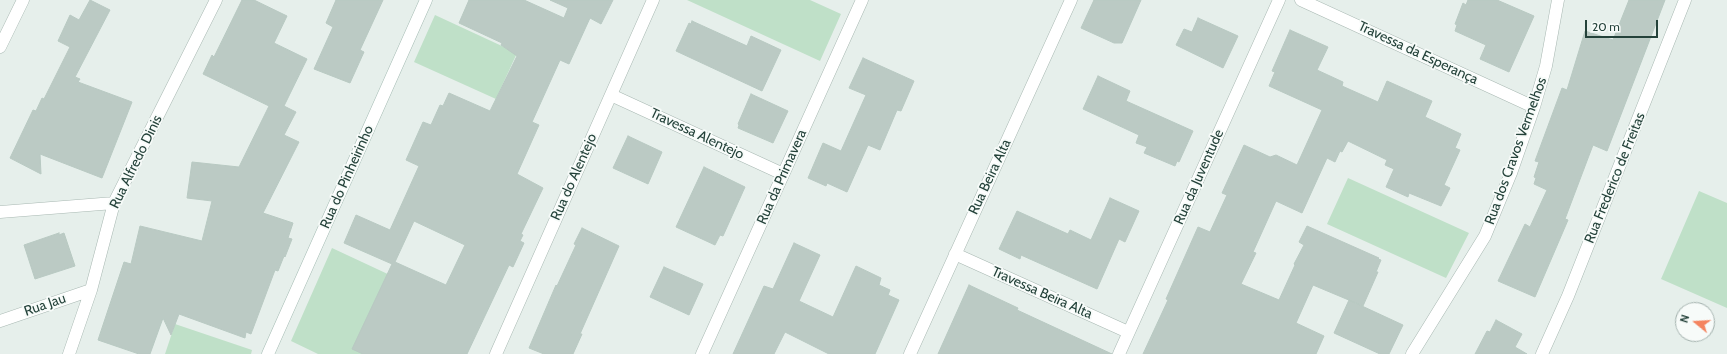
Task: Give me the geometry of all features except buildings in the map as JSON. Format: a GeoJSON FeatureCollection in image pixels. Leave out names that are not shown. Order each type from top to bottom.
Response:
{"type":"FeatureCollection","features":[{"type":"Feature","properties":{"kind":"street"},"geometry":{"type":"LineString","coordinates":[[0,46],[23,0]]}},
{"type":"Feature","properties":{"kind":"street","name":"Rua Alfredo Dinis"},"geometry":{"type":"LineString","coordinates":[[69,354],[91,290],[114,204],[216,0]]}},
{"type":"Feature","properties":{"kind":"street","name":"Rua do Pinheirinho"},"geometry":{"type":"LineString","coordinates":[[268,354],[426,0]]}},
{"type":"Feature","properties":{"kind":"street","name":"Rua do Alentejo"},"geometry":{"type":"LineString","coordinates":[[496,354],[610,94],[654,0]]}},
{"type":"Feature","properties":{"kind":"street","name":"Rua da Primavera"},"geometry":{"type":"LineString","coordinates":[[702,354],[862,0]]}},
{"type":"Feature","properties":{"kind":"street","name":"Rua Beira Alta"},"geometry":{"type":"LineString","coordinates":[[910,354],[1071,0]]}},
{"type":"Feature","properties":{"kind":"street","name":"Rua da Juventude"},"geometry":{"type":"LineString","coordinates":[[1118,354],[1279,0]]}},
{"type":"Feature","properties":{"kind":"street","name":"Travessa da Esperança"},"geometry":{"type":"LineString","coordinates":[[1302,0],[1534,107]]}},
{"type":"Feature","properties":{"kind":"street","name":"Rua dos Cravos Vermelhos"},"geometry":{"type":"LineString","coordinates":[[1412,354],[1485,236],[1511,173],[1534,107],[1546,66],[1558,0]]}},
{"type":"Feature","properties":{"kind":"street","name":"Rua Frederico de Freitas"},"geometry":{"type":"LineString","coordinates":[[1542,354],[1571,288],[1685,0]]}},
{"type":"Feature","properties":{"kind":"street","name":"Travessa Alentejo"},"geometry":{"type":"LineString","coordinates":[[610,94],[783,174]]}},
{"type":"Feature","properties":{"kind":"street"},"geometry":{"type":"LineString","coordinates":[[0,212],[114,204]]}},
{"type":"Feature","properties":{"kind":"street","name":"Travessa Beira Alta"},"geometry":{"type":"LineString","coordinates":[[955,254],[1128,332]]}},
{"type":"Feature","properties":{"kind":"street","name":"Rua Jau"},"geometry":{"type":"LineString","coordinates":[[0,321],[91,290]]}},
{"type":"Feature","properties":{"kind":"green space"},"geometry":{"type":"Polygon","coordinates":[[[687,0],[810,0],[841,14],[820,61],[687,0]]]}},
{"type":"Feature","properties":{"kind":"green space"},"geometry":{"type":"Polygon","coordinates":[[[435,15],[517,53],[496,99],[414,62],[435,15]]]}},
{"type":"Feature","properties":{"kind":"green space"},"geometry":{"type":"Polygon","coordinates":[[[1348,178],[1469,233],[1446,278],[1327,224],[1348,178]]]}},
{"type":"Feature","properties":{"kind":"green space"},"geometry":{"type":"Polygon","coordinates":[[[1699,191],[1727,203],[1727,308],[1661,279],[1699,191]]]}},
{"type":"Feature","properties":{"kind":"green space"},"geometry":{"type":"Polygon","coordinates":[[[332,248],[392,276],[380,354],[318,354],[291,341],[332,248]]]}},
{"type":"Feature","properties":{"kind":"green space"},"geometry":{"type":"Polygon","coordinates":[[[175,324],[252,350],[251,354],[165,354],[175,324]]]}}]}
